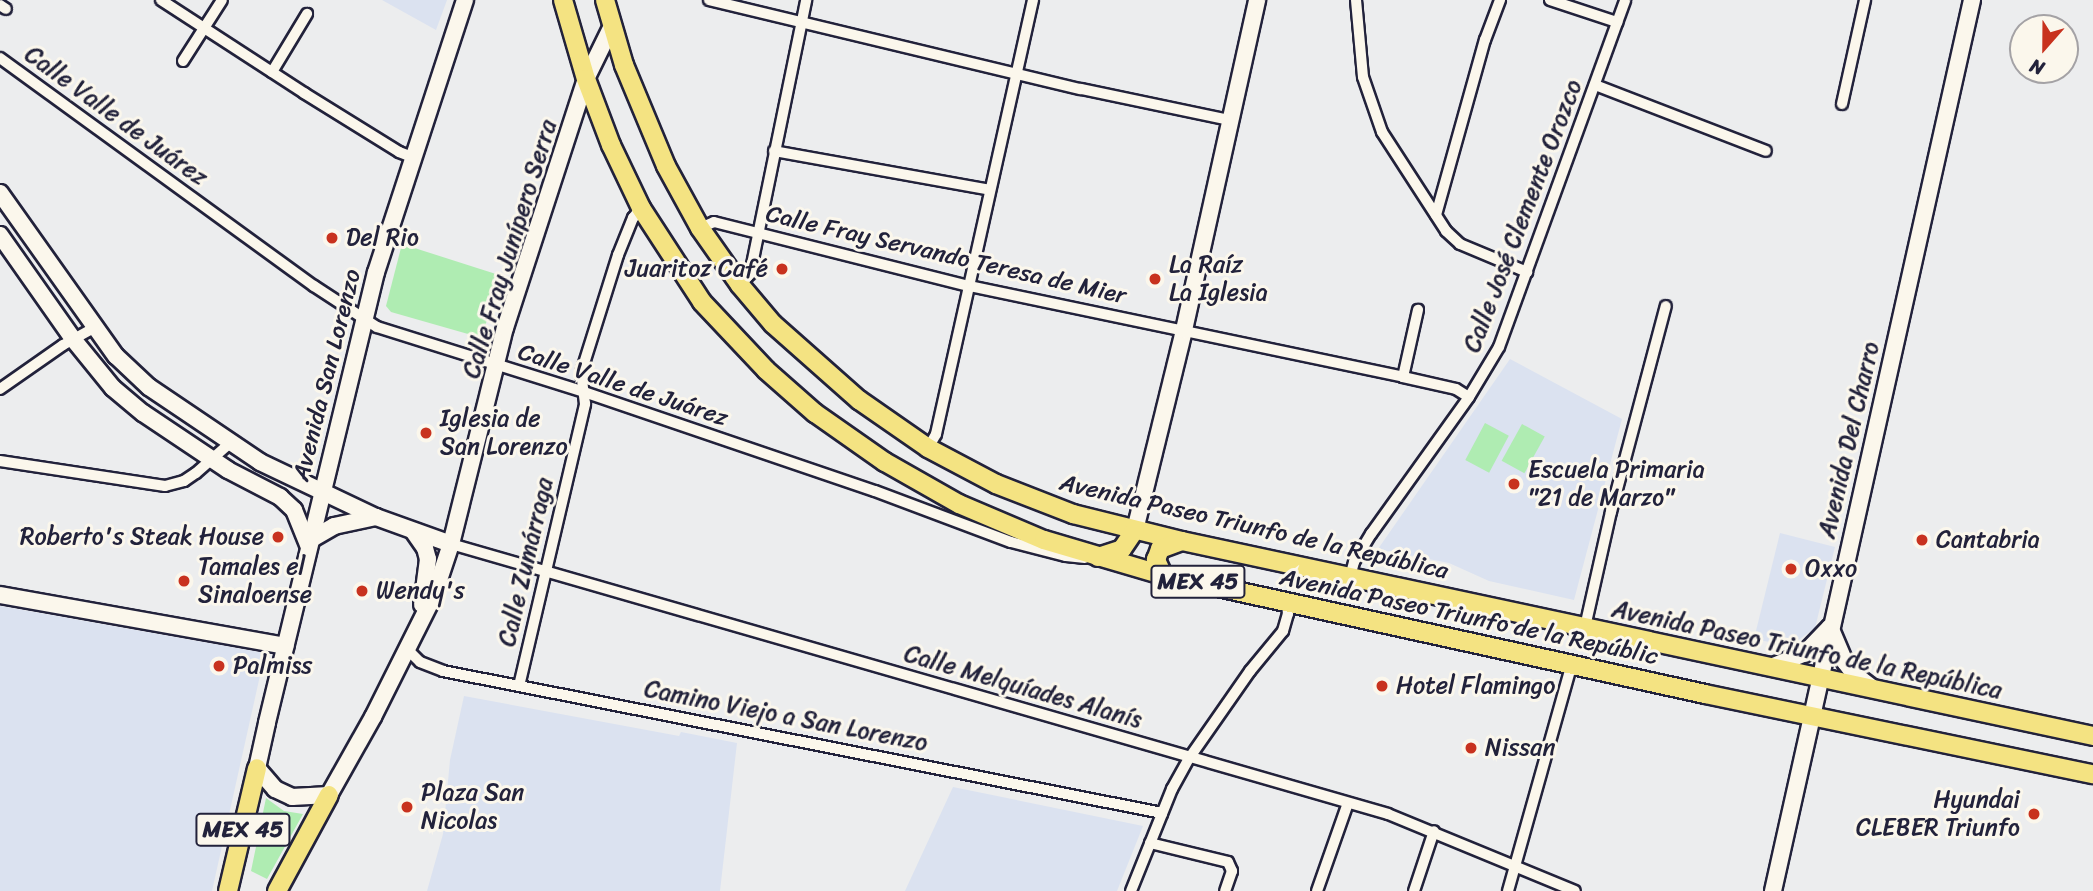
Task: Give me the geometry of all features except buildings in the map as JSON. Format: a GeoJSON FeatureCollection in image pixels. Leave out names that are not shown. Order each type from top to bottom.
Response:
{"type":"FeatureCollection","features":[{"type":"Feature","properties":{"kind":"main road","name":"Avenida San Lorenzo"},"geometry":{"type":"LineString","coordinates":[[257,768],[364,320],[412,157],[465,0]]}},
{"type":"Feature","properties":{"kind":"main road","name":"Avenida Paseo Triunfo de la Repúblic"},"geometry":{"type":"LineString","coordinates":[[563,0],[586,79],[611,145],[641,208],[702,302],[766,370],[815,413],[885,462],[959,504],[1033,536],[1163,575],[1811,716],[2093,774]]}},
{"type":"Feature","properties":{"kind":"main road","name":"Avenida Paseo Triunfo de la República"},"geometry":{"type":"LineString","coordinates":[[605,0],[611,26],[644,119],[700,228],[740,285],[773,324],[868,407],[928,448],[996,484],[1038,501],[1182,541],[2093,736]]}},
{"type":"Feature","properties":{"kind":"main road"},"geometry":{"type":"LineString","coordinates":[[1098,557],[1122,549],[1135,530],[1184,330],[1257,0]]}},
{"type":"Feature","properties":{"kind":"main road","name":"Avenida Del Charro"},"geometry":{"type":"LineString","coordinates":[[1773,891],[1972,0]]}},
{"type":"Feature","properties":{"kind":"main road","name":"Calle Fray Junípero Serra"},"geometry":{"type":"LineString","coordinates":[[329,795],[418,632],[451,544],[494,366],[586,79],[611,26]]}},
{"type":"Feature","properties":{"kind":"main road"},"geometry":{"type":"LineString","coordinates":[[0,193],[129,371],[230,443],[376,517],[451,544]]}},
{"type":"Feature","properties":{"kind":"main road"},"geometry":{"type":"LineString","coordinates":[[0,234],[73,339],[113,388],[143,413],[213,460],[280,497],[294,510],[309,543],[334,526],[376,517]]}},
{"type":"Feature","properties":{"kind":"main road"},"geometry":{"type":"LineString","coordinates":[[412,531],[425,548],[428,559],[418,632]]}},
{"type":"Feature","properties":{"kind":"main road"},"geometry":{"type":"LineString","coordinates":[[1163,575],[1156,560],[1160,549],[1182,541]]}},
{"type":"Feature","properties":{"kind":"main road"},"geometry":{"type":"LineString","coordinates":[[0,595],[285,646]]}},
{"type":"Feature","properties":{"kind":"main road"},"geometry":{"type":"LineString","coordinates":[[1772,667],[1804,654],[1830,627],[1845,662],[1854,674],[1874,689]]}},
{"type":"Feature","properties":{"kind":"main road"},"geometry":{"type":"LineString","coordinates":[[257,768],[283,794],[307,798],[329,795]]}},
{"type":"Feature","properties":{"kind":"main road","name":"MEX 45"},"geometry":{"type":"LineString","coordinates":[[228,891],[257,768]]}},
{"type":"Feature","properties":{"kind":"main road","name":"MEX 45"},"geometry":{"type":"LineString","coordinates":[[277,891],[329,795]]}},
{"type":"Feature","properties":{"kind":"street"},"geometry":{"type":"LineString","coordinates":[[161,0],[399,152],[412,157]]}},
{"type":"Feature","properties":{"kind":"street"},"geometry":{"type":"LineString","coordinates":[[183,61],[222,0]]}},
{"type":"Feature","properties":{"kind":"street"},"geometry":{"type":"LineString","coordinates":[[709,0],[1230,120]]}},
{"type":"Feature","properties":{"kind":"street"},"geometry":{"type":"LineString","coordinates":[[740,285],[750,274],[806,0]]}},
{"type":"Feature","properties":{"kind":"street"},"geometry":{"type":"LineString","coordinates":[[928,448],[936,434],[1033,0]]}},
{"type":"Feature","properties":{"kind":"street"},"geometry":{"type":"LineString","coordinates":[[1356,0],[1363,77],[1371,107],[1382,132],[1446,231],[1460,244],[1527,272]]}},
{"type":"Feature","properties":{"kind":"street"},"geometry":{"type":"LineString","coordinates":[[1550,0],[1616,22]]}},
{"type":"Feature","properties":{"kind":"street","name":"Calle José Clemente Orozco"},"geometry":{"type":"LineString","coordinates":[[1350,577],[1354,562],[1371,534],[1469,397],[1499,347],[1625,0]]}},
{"type":"Feature","properties":{"kind":"street"},"geometry":{"type":"LineString","coordinates":[[1842,104],[1865,0]]}},
{"type":"Feature","properties":{"kind":"street"},"geometry":{"type":"LineString","coordinates":[[1436,215],[1495,1]]}},
{"type":"Feature","properties":{"kind":"street"},"geometry":{"type":"LineString","coordinates":[[272,72],[307,15]]}},
{"type":"Feature","properties":{"kind":"street","name":"Calle Valle de Juárez"},"geometry":{"type":"LineString","coordinates":[[0,58],[364,320],[382,329],[584,392],[875,491],[1011,542],[1066,556],[1098,557]]}},
{"type":"Feature","properties":{"kind":"street"},"geometry":{"type":"LineString","coordinates":[[1595,85],[1766,151]]}},
{"type":"Feature","properties":{"kind":"street"},"geometry":{"type":"LineString","coordinates":[[774,151],[990,190]]}},
{"type":"Feature","properties":{"kind":"street","name":"Calle Zumárraga"},"geometry":{"type":"LineString","coordinates":[[519,686],[585,404],[581,373],[618,255],[641,208]]}},
{"type":"Feature","properties":{"kind":"street","name":"Calle Fray Servando Teresa de Mier"},"geometry":{"type":"LineString","coordinates":[[700,228],[714,222],[969,286],[1456,389],[1469,397]]}},
{"type":"Feature","properties":{"kind":"street"},"geometry":{"type":"LineString","coordinates":[[1585,627],[1611,512],[1666,306]]}},
{"type":"Feature","properties":{"kind":"street"},"geometry":{"type":"LineString","coordinates":[[1403,377],[1418,310]]}},
{"type":"Feature","properties":{"kind":"street"},"geometry":{"type":"LineString","coordinates":[[0,389],[73,339],[97,326]]}},
{"type":"Feature","properties":{"kind":"street"},"geometry":{"type":"LineString","coordinates":[[0,461],[165,486],[184,481],[213,460],[230,443]]}},
{"type":"Feature","properties":{"kind":"street","name":"Calle Melquíades Alanís"},"geometry":{"type":"LineString","coordinates":[[451,544],[1348,803],[1434,831],[1575,891]]}},
{"type":"Feature","properties":{"kind":"street"},"geometry":{"type":"LineString","coordinates":[[1131,891],[1162,813],[1190,757],[1250,671],[1283,631],[1288,614],[1287,602]]}},
{"type":"Feature","properties":{"kind":"street","name":"Camino Viejo a San Lorenzo"},"geometry":{"type":"LineString","coordinates":[[408,650],[420,662],[443,671],[1162,813]]}},
{"type":"Feature","properties":{"kind":"street"},"geometry":{"type":"LineString","coordinates":[[1508,891],[1517,867],[1572,664]]}},
{"type":"Feature","properties":{"kind":"street"},"geometry":{"type":"LineString","coordinates":[[1317,891],[1348,803]]}},
{"type":"Feature","properties":{"kind":"street"},"geometry":{"type":"LineString","coordinates":[[1414,891],[1434,831]]}},
{"type":"Feature","properties":{"kind":"street"},"geometry":{"type":"LineString","coordinates":[[1150,843],[1228,862],[1231,871],[1225,891]]}},
{"type":"Feature","properties":{"kind":"shaded area"},"geometry":{"type":"Polygon","coordinates":[[[382,0],[447,0],[436,30],[382,0]]]}},
{"type":"Feature","properties":{"kind":"shaded area","name":"Escuela Primaria \"21 de Marzo\""},"geometry":{"type":"Polygon","coordinates":[[[1510,359],[1622,419],[1574,600],[1489,581],[1449,563],[1378,549],[1510,359]]]}},
{"type":"Feature","properties":{"kind":"shaded area"},"geometry":{"type":"Polygon","coordinates":[[[1780,533],[1835,547],[1815,628],[1790,646],[1754,639],[1780,533]]]}},
{"type":"Feature","properties":{"kind":"shaded area"},"geometry":{"type":"Polygon","coordinates":[[[0,606],[265,653],[212,891],[0,891],[0,606]]]}},
{"type":"Feature","properties":{"kind":"shaded area"},"geometry":{"type":"Polygon","coordinates":[[[464,696],[679,736],[681,732],[737,743],[720,891],[427,891],[443,834],[450,760],[464,696]]]}},
{"type":"Feature","properties":{"kind":"shaded area"},"geometry":{"type":"Polygon","coordinates":[[[953,787],[1143,826],[1117,891],[905,891],[953,787]]]}},
{"type":"Feature","properties":{"kind":"green space"},"geometry":{"type":"Polygon","coordinates":[[[402,244],[499,275],[482,338],[391,312],[386,306],[402,244]]]}},
{"type":"Feature","properties":{"kind":"green space"},"geometry":{"type":"Polygon","coordinates":[[[1485,423],[1509,436],[1489,473],[1465,460],[1485,423]]]}},
{"type":"Feature","properties":{"kind":"green space"},"geometry":{"type":"Polygon","coordinates":[[[1522,424],[1545,437],[1524,473],[1502,461],[1522,424]]]}},
{"type":"Feature","properties":{"kind":"green space"},"geometry":{"type":"Polygon","coordinates":[[[266,798],[284,811],[303,814],[267,879],[251,871],[266,798]]]}},
{"type":"Feature","properties":{"kind":"place","name":"Del Rio"},"geometry":{"type":"Point","coordinates":[332,238]}},
{"type":"Feature","properties":{"kind":"place","name":"Juaritoz Café"},"geometry":{"type":"Point","coordinates":[782,269]}},
{"type":"Feature","properties":{"kind":"place","name":"La Raíz La Iglesia"},"geometry":{"type":"Point","coordinates":[1155,279]}},
{"type":"Feature","properties":{"kind":"place","name":"Iglesia de San Lorenzo"},"geometry":{"type":"Point","coordinates":[426,433]}},
{"type":"Feature","properties":{"kind":"place","name":"Escuela Primaria \"21 de Marzo\""},"geometry":{"type":"Point","coordinates":[1514,484]}},
{"type":"Feature","properties":{"kind":"place","name":"Roberto's Steak House"},"geometry":{"type":"Point","coordinates":[278,537]}},
{"type":"Feature","properties":{"kind":"place","name":"Cantabria"},"geometry":{"type":"Point","coordinates":[1922,540]}},
{"type":"Feature","properties":{"kind":"place","name":"Oxxo"},"geometry":{"type":"Point","coordinates":[1791,569]}},
{"type":"Feature","properties":{"kind":"place","name":"Tamales el Sinaloense"},"geometry":{"type":"Point","coordinates":[184,581]}},
{"type":"Feature","properties":{"kind":"place","name":"Wendy's"},"geometry":{"type":"Point","coordinates":[362,591]}},
{"type":"Feature","properties":{"kind":"place","name":"Palmiss"},"geometry":{"type":"Point","coordinates":[219,666]}},
{"type":"Feature","properties":{"kind":"place","name":"Hotel Flamingo"},"geometry":{"type":"Point","coordinates":[1382,686]}},
{"type":"Feature","properties":{"kind":"place","name":"Nissan"},"geometry":{"type":"Point","coordinates":[1471,748]}},
{"type":"Feature","properties":{"kind":"place","name":"Plaza San Nicolas"},"geometry":{"type":"Point","coordinates":[407,807]}},
{"type":"Feature","properties":{"kind":"place","name":"Hyundai CLEBER Triunfo"},"geometry":{"type":"Point","coordinates":[2034,814]}}]}
